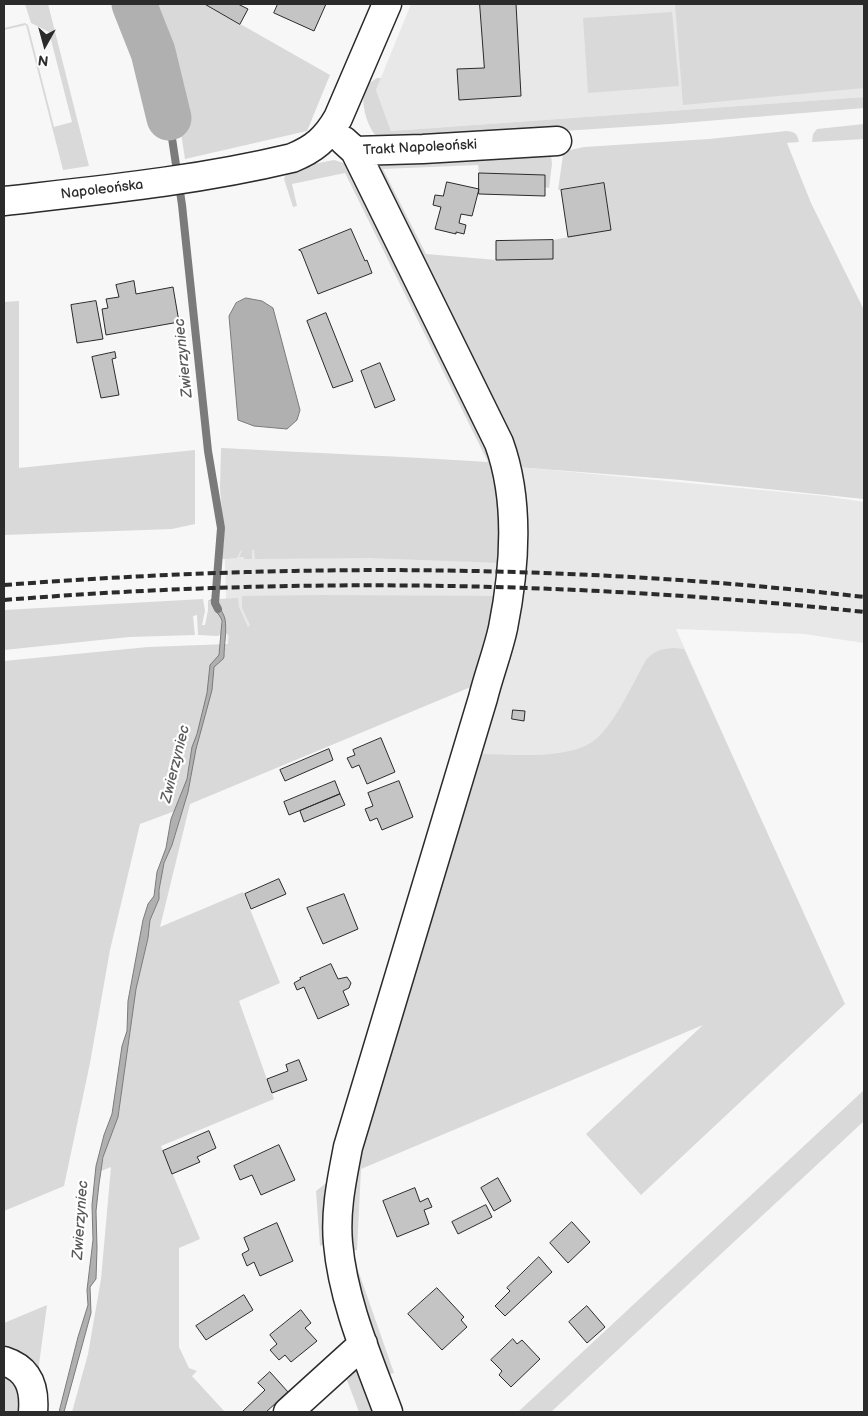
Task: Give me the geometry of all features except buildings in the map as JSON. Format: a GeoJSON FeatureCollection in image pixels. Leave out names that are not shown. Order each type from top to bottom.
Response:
{"type":"FeatureCollection","features":[{"type":"Feature","properties":{"kind":"street"},"geometry":{"type":"LineString","coordinates":[[329,134],[338,118],[387,4]]}},
{"type":"Feature","properties":{"kind":"street","name":"Trakt Napoleoński"},"geometry":{"type":"LineString","coordinates":[[329,134],[343,140],[355,151],[557,141]]}},
{"type":"Feature","properties":{"kind":"street","name":"Napoleońska"},"geometry":{"type":"LineString","coordinates":[[4,201],[204,177],[292,158],[305,153],[329,134]]}},
{"type":"Feature","properties":{"kind":"street"},"geometry":{"type":"LineString","coordinates":[[355,151],[494,431],[509,475],[514,537],[506,611],[500,638],[348,1147],[340,1190],[338,1217],[340,1256],[347,1290],[362,1344],[388,1412]]}},
{"type":"Feature","properties":{"kind":"street"},"geometry":{"type":"LineString","coordinates":[[288,1412],[362,1344]]}},
{"type":"Feature","properties":{"kind":"street"},"geometry":{"type":"LineString","coordinates":[[4,1361],[24,1373],[31,1384],[34,1399],[33,1412]]}},
{"type":"Feature","properties":{"kind":"shaded area"},"geometry":{"type":"Polygon","coordinates":[[[25,4],[48,4],[89,166],[63,170],[26,25],[4,30],[4,28],[25,23],[28,25],[54,127],[72,122],[49,32],[31,23],[25,4]]]}},
{"type":"Feature","properties":{"kind":"shaded area"},"geometry":{"type":"Polygon","coordinates":[[[144,4],[205,4],[330,75],[307,131],[185,159],[172,75],[144,4]]]}},
{"type":"Feature","properties":{"kind":"shaded area"},"geometry":{"type":"Polygon","coordinates":[[[411,4],[864,4],[864,97],[391,131],[376,90],[411,4]]]}},
{"type":"Feature","properties":{"kind":"shaded area"},"geometry":{"type":"Polygon","coordinates":[[[675,4],[864,4],[864,88],[683,105],[675,4]]]}},
{"type":"Feature","properties":{"kind":"shaded area"},"geometry":{"type":"Polygon","coordinates":[[[672,12],[679,86],[588,93],[583,18],[672,12]]]}},
{"type":"Feature","properties":{"kind":"shaded area"},"geometry":{"type":"Polygon","coordinates":[[[377,78],[381,78],[376,90],[391,131],[864,97],[864,108],[548,132],[380,139],[372,130],[366,118],[363,98],[366,87],[377,78]]]}},
{"type":"Feature","properties":{"kind":"shaded area"},"geometry":{"type":"Polygon","coordinates":[[[864,124],[864,139],[812,142],[813,134],[817,129],[864,124]]]}},
{"type":"Feature","properties":{"kind":"shaded area"},"geometry":{"type":"Polygon","coordinates":[[[787,131],[796,134],[798,137],[799,142],[787,143],[811,203],[864,310],[864,499],[681,480],[517,467],[378,170],[384,159],[551,155],[552,164],[549,188],[545,187],[545,175],[479,173],[478,165],[383,169],[426,254],[497,260],[553,259],[553,240],[611,229],[604,183],[558,190],[563,155],[566,151],[584,147],[709,139],[787,131]]]}},
{"type":"Feature","properties":{"kind":"shaded area"},"geometry":{"type":"Polygon","coordinates":[[[334,160],[350,165],[499,475],[502,563],[368,558],[255,559],[254,550],[252,550],[252,559],[239,557],[241,550],[237,558],[222,559],[224,536],[220,488],[221,448],[488,462],[345,173],[292,184],[297,206],[293,207],[284,179],[288,169],[334,160]]]}},
{"type":"Feature","properties":{"kind":"shaded area"},"geometry":{"type":"Polygon","coordinates":[[[246,298],[262,301],[273,308],[300,410],[297,420],[287,429],[254,426],[238,420],[229,316],[236,303],[246,298]]]}},
{"type":"Feature","properties":{"kind":"shaded area"},"geometry":{"type":"Polygon","coordinates":[[[19,301],[19,468],[195,450],[195,524],[172,529],[4,535],[4,302],[19,301]]]}},
{"type":"Feature","properties":{"kind":"shaded area"},"geometry":{"type":"Polygon","coordinates":[[[221,448],[456,461],[825,496],[864,502],[864,643],[804,634],[676,629],[788,880],[398,1042],[514,630],[228,658],[221,448]]]}},
{"type":"Feature","properties":{"kind":"shaded area"},"geometry":{"type":"Polygon","coordinates":[[[242,596],[498,596],[478,684],[190,804],[160,927],[243,892],[280,983],[239,1001],[274,1099],[161,1146],[200,1239],[179,1248],[179,1347],[189,1368],[197,1371],[192,1376],[225,1412],[72,1412],[88,1354],[101,1279],[111,1167],[101,1171],[106,1145],[118,1117],[136,989],[148,938],[150,920],[158,902],[164,863],[172,845],[183,808],[140,824],[110,950],[90,1063],[64,1186],[4,1211],[4,661],[148,647],[228,644],[229,635],[226,634],[224,617],[218,606],[218,599],[238,598],[239,607],[248,627],[250,625],[242,608],[242,596]]]}},
{"type":"Feature","properties":{"kind":"shaded area"},"geometry":{"type":"Polygon","coordinates":[[[203,599],[205,611],[202,625],[205,625],[208,600],[211,600],[213,608],[221,617],[221,634],[218,636],[198,635],[197,615],[193,616],[195,635],[129,637],[4,650],[4,610],[203,599]]]}},
{"type":"Feature","properties":{"kind":"shaded area"},"geometry":{"type":"Polygon","coordinates":[[[218,599],[218,604],[226,624],[224,657],[214,667],[212,690],[196,749],[188,792],[172,845],[164,863],[159,899],[150,920],[148,938],[136,989],[118,1117],[103,1157],[96,1211],[96,1279],[90,1287],[91,1313],[64,1412],[59,1412],[88,1305],[87,1290],[93,1240],[92,1205],[96,1166],[112,1114],[122,1046],[127,1031],[128,1001],[143,920],[148,904],[154,896],[157,872],[166,848],[171,819],[187,779],[192,747],[207,693],[210,665],[219,655],[222,621],[211,600],[218,599]]]}},
{"type":"Feature","properties":{"kind":"shaded area"},"geometry":{"type":"Polygon","coordinates":[[[673,648],[684,649],[845,1004],[641,1195],[586,1134],[703,1025],[361,1169],[357,1250],[347,1250],[352,1173],[479,754],[540,755],[571,751],[585,746],[596,739],[610,723],[624,702],[646,660],[658,651],[673,648]]]}},
{"type":"Feature","properties":{"kind":"shaded area"},"geometry":{"type":"Polygon","coordinates":[[[864,1090],[864,1121],[551,1412],[518,1412],[864,1090]]]}},
{"type":"Feature","properties":{"kind":"shaded area"},"geometry":{"type":"Polygon","coordinates":[[[325,1184],[328,1184],[329,1242],[320,1246],[316,1191],[325,1184]]]}},
{"type":"Feature","properties":{"kind":"shaded area"},"geometry":{"type":"Polygon","coordinates":[[[358,1270],[394,1373],[386,1375],[353,1275],[358,1270]]]}},
{"type":"Feature","properties":{"kind":"shaded area"},"geometry":{"type":"Polygon","coordinates":[[[47,1305],[38,1372],[27,1412],[4,1412],[4,1323],[47,1305]]]}},
{"type":"Feature","properties":{"kind":"shaded area"},"geometry":{"type":"Polygon","coordinates":[[[355,1368],[361,1369],[377,1412],[359,1412],[345,1375],[355,1368]]]}},
{"type":"Feature","properties":{"kind":"waterway"},"geometry":{"type":"LineString","coordinates":[[134,4],[153,52],[169,118]]}},
{"type":"Feature","properties":{"kind":"waterway","name":"Zwierzyniec"},"geometry":{"type":"LineString","coordinates":[[169,118],[182,205],[208,451],[221,528],[215,603],[218,609]]}},
{"type":"Feature","properties":{"kind":"railway"},"geometry":{"type":"LineString","coordinates":[[4,585],[219,573],[326,570],[434,570],[649,578],[757,586],[864,597]]}},
{"type":"Feature","properties":{"kind":"railway"},"geometry":{"type":"LineString","coordinates":[[4,600],[219,588],[434,586],[649,594],[864,612]]}}]}
